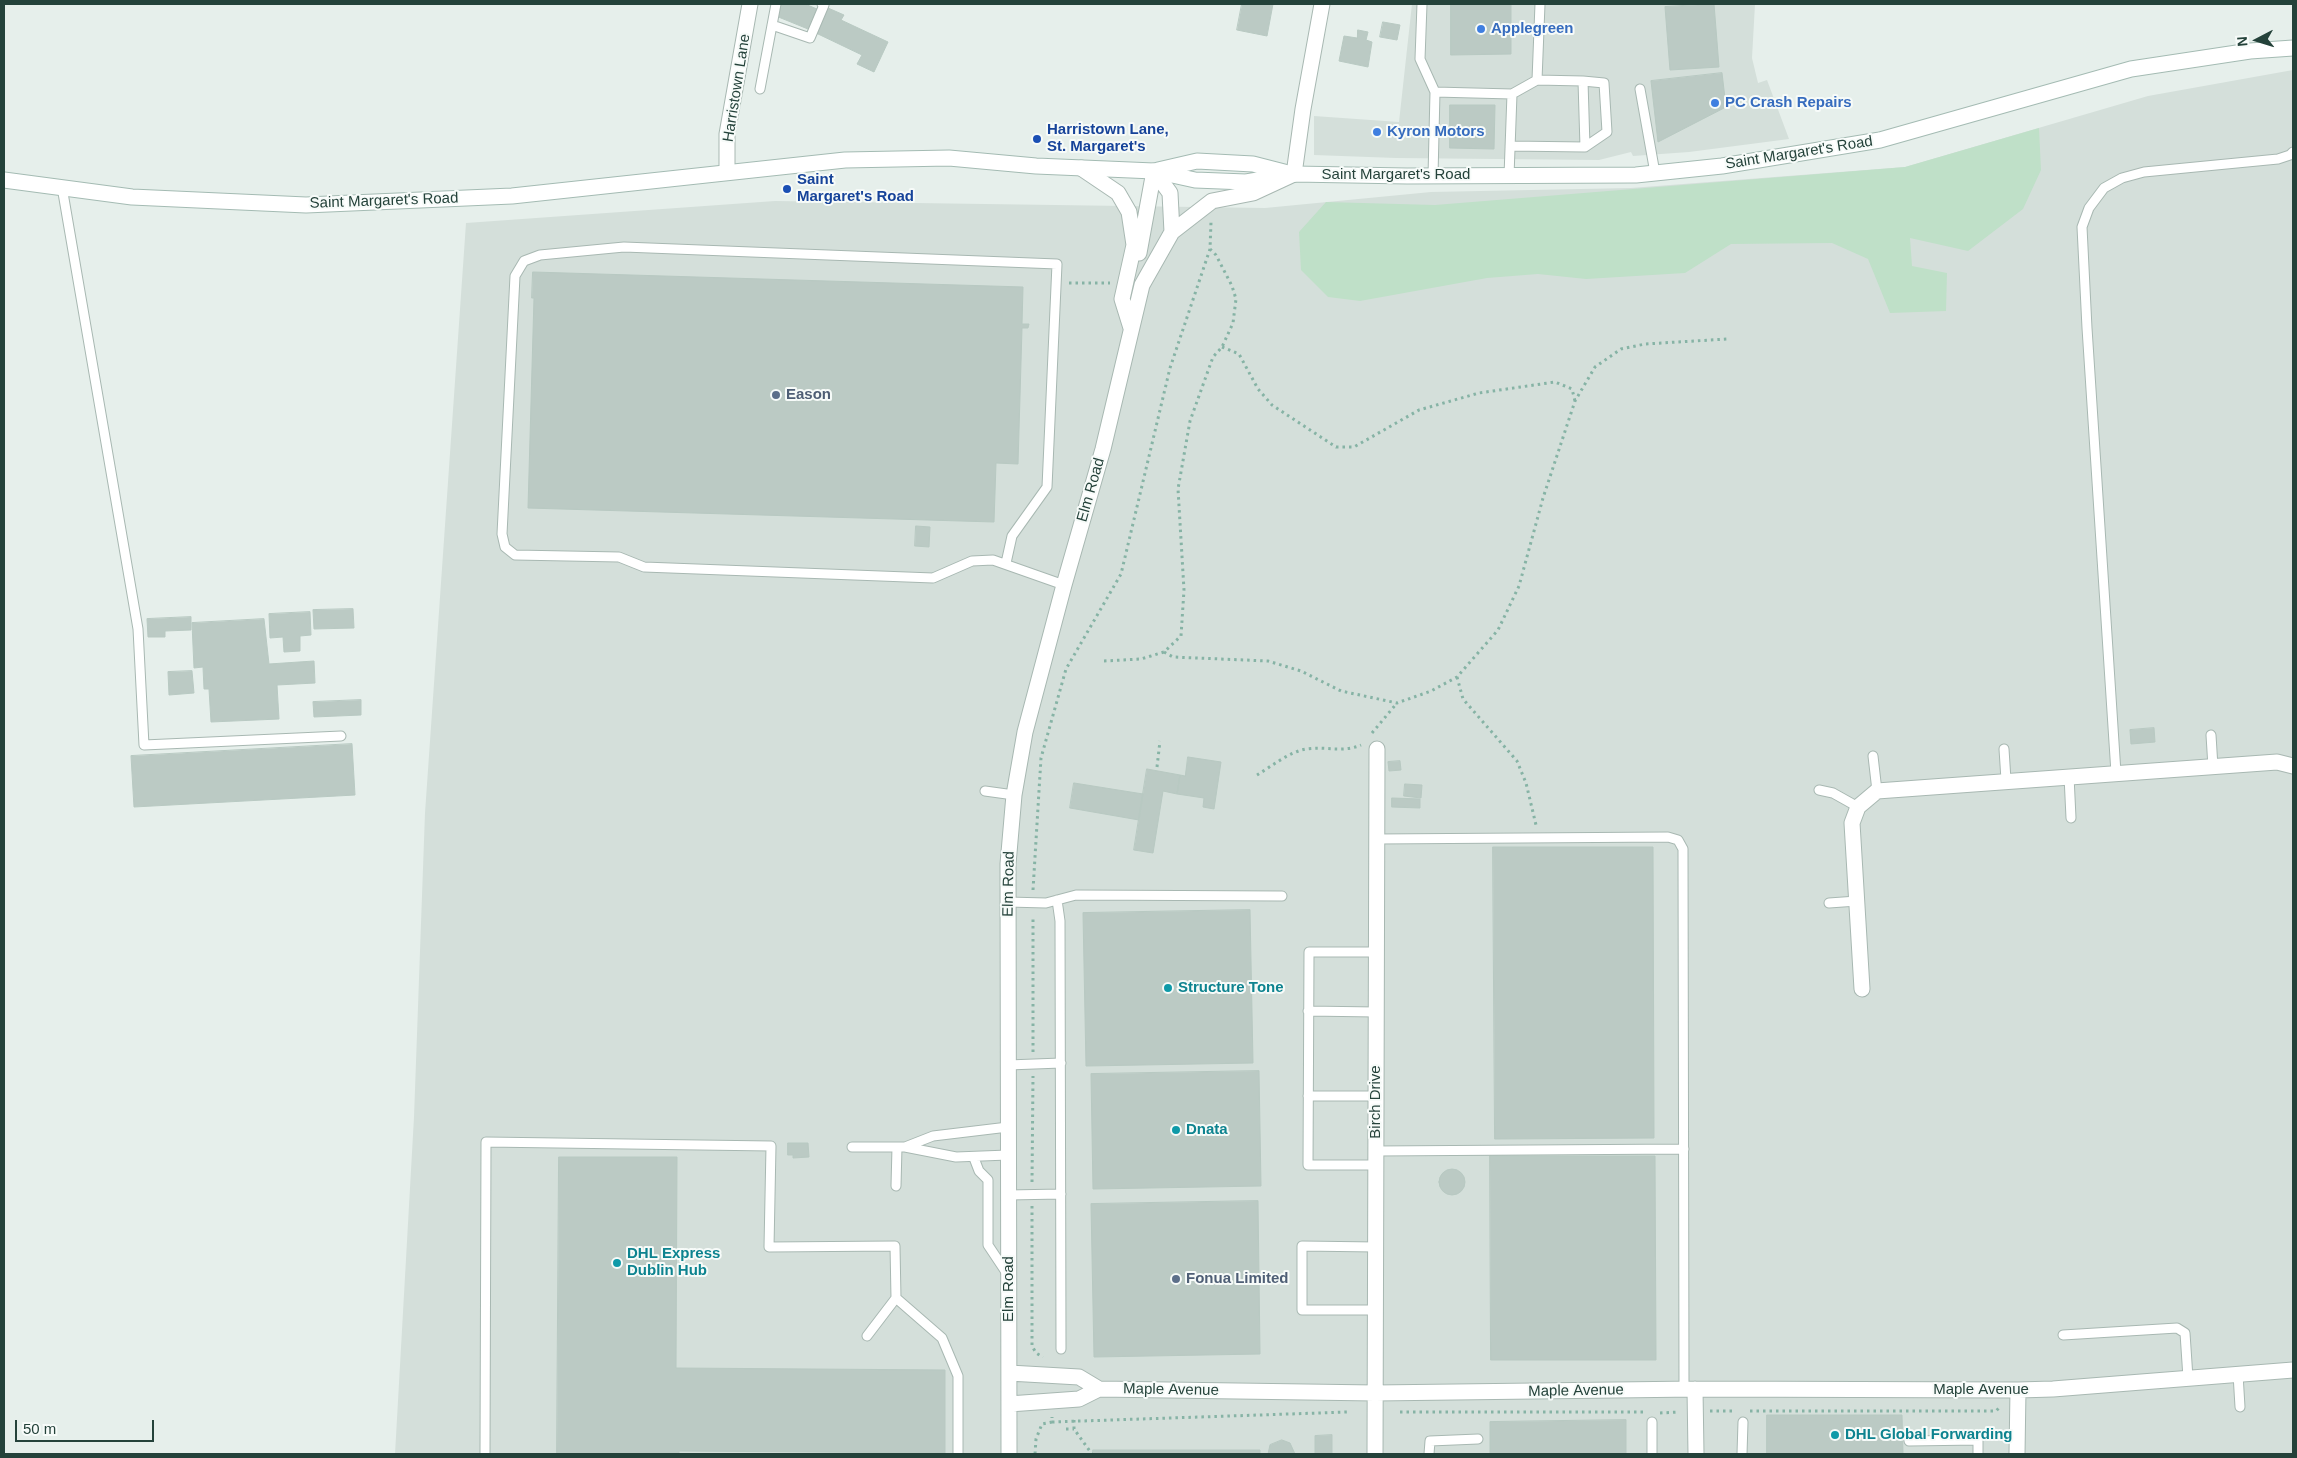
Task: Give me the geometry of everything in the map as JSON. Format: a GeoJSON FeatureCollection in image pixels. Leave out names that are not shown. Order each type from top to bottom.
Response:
{"type":"FeatureCollection","features":[{"type":"Feature","properties":{"kind":"street","name":"Harristown Lane"},"geometry":{"type":"LineString","coordinates":[[727,172],[727,134],[750,4]]}},
{"type":"Feature","properties":{"kind":"street"},"geometry":{"type":"LineString","coordinates":[[1294,174],[1303,109],[1322,4]]}},
{"type":"Feature","properties":{"kind":"street","name":"Saint Margaret's Road"},"geometry":{"type":"LineString","coordinates":[[4,180],[132,197],[306,205],[512,196],[845,160],[949,158],[1080,168],[1154,171],[1197,161],[1205,161],[1253,164],[1294,174],[1510,176],[1655,173],[1722,166],[1880,140],[2131,70],[2250,51],[2293,48]]}},
{"type":"Feature","properties":{"kind":"street","name":"Elm Road"},"geometry":{"type":"LineString","coordinates":[[1080,168],[1118,193],[1129,212],[1134,245],[1122,299],[1131,330]]}},
{"type":"Feature","properties":{"kind":"street"},"geometry":{"type":"LineString","coordinates":[[1154,171],[1170,193],[1172,232]]}},
{"type":"Feature","properties":{"kind":"street","name":"Elm Road"},"geometry":{"type":"LineString","coordinates":[[1142,285],[1139,256],[1154,171]]}},
{"type":"Feature","properties":{"kind":"street","name":"Elm Road"},"geometry":{"type":"LineString","coordinates":[[1010,1454],[1008,864],[1014,795],[1025,732],[1103,449],[1142,285],[1172,232],[1212,201],[1253,193],[1294,174]]}},
{"type":"Feature","properties":{"kind":"street","name":"Birch Drive"},"geometry":{"type":"LineString","coordinates":[[1375,1454],[1377,749]]}},
{"type":"Feature","properties":{"kind":"street"},"geometry":{"type":"LineString","coordinates":[[1862,989],[1852,823],[1858,807],[1877,791],[2006,780],[2277,762],[2293,766]]}},
{"type":"Feature","properties":{"kind":"street","name":"Maple Avenue"},"geometry":{"type":"LineString","coordinates":[[1009,1404],[1079,1399],[1099,1390],[1375,1393],[1690,1389],[2018,1390],[2053,1389],[2293,1370]]}},
{"type":"Feature","properties":{"kind":"street"},"geometry":{"type":"LineString","coordinates":[[1009,1374],[1079,1377],[1099,1390]]}},
{"type":"Feature","properties":{"kind":"street"},"geometry":{"type":"LineString","coordinates":[[1690,1389],[1696,1454]]}},
{"type":"Feature","properties":{"kind":"street"},"geometry":{"type":"LineString","coordinates":[[2017,1454],[2018,1390]]}},
{"type":"Feature","properties":{"kind":"lane"},"geometry":{"type":"LineString","coordinates":[[760,89],[776,4]]}},
{"type":"Feature","properties":{"kind":"lane"},"geometry":{"type":"LineString","coordinates":[[772,25],[810,38],[824,4],[822,4]]}},
{"type":"Feature","properties":{"kind":"lane"},"geometry":{"type":"LineString","coordinates":[[1422,4],[1420,59],[1435,92],[1433,176]]}},
{"type":"Feature","properties":{"kind":"lane"},"geometry":{"type":"LineString","coordinates":[[1537,80],[1540,4]]}},
{"type":"Feature","properties":{"kind":"lane"},"geometry":{"type":"LineString","coordinates":[[1435,92],[1512,94],[1537,80],[1583,81],[1604,84],[1607,132],[1585,147],[1510,146]]}},
{"type":"Feature","properties":{"kind":"lane"},"geometry":{"type":"LineString","coordinates":[[1583,81],[1585,147]]}},
{"type":"Feature","properties":{"kind":"lane"},"geometry":{"type":"LineString","coordinates":[[1640,89],[1655,173]]}},
{"type":"Feature","properties":{"kind":"lane"},"geometry":{"type":"LineString","coordinates":[[1510,176],[1512,94]]}},
{"type":"Feature","properties":{"kind":"lane"},"geometry":{"type":"LineString","coordinates":[[2116,773],[2082,227],[2089,208],[2104,188],[2122,178],[2144,172],[2278,159],[2290,156],[2293,152]]}},
{"type":"Feature","properties":{"kind":"lane"},"geometry":{"type":"LineString","coordinates":[[62,188],[138,629],[144,745],[340,736]]}},
{"type":"Feature","properties":{"kind":"lane"},"geometry":{"type":"LineString","coordinates":[[1006,563],[1012,536],[1047,487],[1057,264],[624,248],[540,255],[524,261],[515,276],[502,534],[506,547],[515,554],[619,557],[644,567],[933,578],[972,561],[993,560],[1064,585]]}},
{"type":"Feature","properties":{"kind":"lane"},"geometry":{"type":"LineString","coordinates":[[2211,735],[2213,767]]}},
{"type":"Feature","properties":{"kind":"lane"},"geometry":{"type":"LineString","coordinates":[[2004,749],[2006,780]]}},
{"type":"Feature","properties":{"kind":"lane"},"geometry":{"type":"LineString","coordinates":[[1873,756],[1877,791]]}},
{"type":"Feature","properties":{"kind":"lane"},"geometry":{"type":"LineString","coordinates":[[2068,776],[2071,818]]}},
{"type":"Feature","properties":{"kind":"lane"},"geometry":{"type":"LineString","coordinates":[[1818,790],[1833,793],[1858,807]]}},
{"type":"Feature","properties":{"kind":"lane"},"geometry":{"type":"LineString","coordinates":[[985,791],[1014,795]]}},
{"type":"Feature","properties":{"kind":"lane"},"geometry":{"type":"LineString","coordinates":[[1377,839],[1668,836],[1678,840],[1683,849],[1684,1149],[1690,1389]]}},
{"type":"Feature","properties":{"kind":"lane"},"geometry":{"type":"LineString","coordinates":[[1008,902],[1046,903],[1076,894],[1282,896]]}},
{"type":"Feature","properties":{"kind":"lane"},"geometry":{"type":"LineString","coordinates":[[1057,900],[1060,921],[1061,1349]]}},
{"type":"Feature","properties":{"kind":"lane"},"geometry":{"type":"LineString","coordinates":[[1829,903],[1857,901]]}},
{"type":"Feature","properties":{"kind":"lane"},"geometry":{"type":"LineString","coordinates":[[1376,952],[1309,952],[1308,1165],[1376,1158],[1684,1149]]}},
{"type":"Feature","properties":{"kind":"lane"},"geometry":{"type":"LineString","coordinates":[[1308,1011],[1376,1012]]}},
{"type":"Feature","properties":{"kind":"lane"},"geometry":{"type":"LineString","coordinates":[[1008,1065],[1060,1063]]}},
{"type":"Feature","properties":{"kind":"lane"},"geometry":{"type":"LineString","coordinates":[[1308,1096],[1376,1096]]}},
{"type":"Feature","properties":{"kind":"lane"},"geometry":{"type":"LineString","coordinates":[[901,1147],[932,1136],[1008,1127]]}},
{"type":"Feature","properties":{"kind":"lane"},"geometry":{"type":"LineString","coordinates":[[485,1454],[486,1142],[771,1146],[769,1247],[895,1246],[896,1298],[867,1336]]}},
{"type":"Feature","properties":{"kind":"lane"},"geometry":{"type":"LineString","coordinates":[[852,1147],[901,1147],[956,1158],[1008,1154]]}},
{"type":"Feature","properties":{"kind":"lane"},"geometry":{"type":"LineString","coordinates":[[896,1186],[901,1147]]}},
{"type":"Feature","properties":{"kind":"lane"},"geometry":{"type":"LineString","coordinates":[[974,1158],[979,1171],[988,1180],[988,1245],[1009,1276]]}},
{"type":"Feature","properties":{"kind":"lane"},"geometry":{"type":"LineString","coordinates":[[1008,1195],[1061,1194]]}},
{"type":"Feature","properties":{"kind":"lane"},"geometry":{"type":"LineString","coordinates":[[1375,1310],[1302,1310],[1302,1246],[1376,1246]]}},
{"type":"Feature","properties":{"kind":"lane"},"geometry":{"type":"LineString","coordinates":[[896,1298],[942,1338],[958,1376],[958,1454]]}},
{"type":"Feature","properties":{"kind":"lane"},"geometry":{"type":"LineString","coordinates":[[2063,1335],[2177,1328],[2185,1333],[2188,1378]]}},
{"type":"Feature","properties":{"kind":"lane"},"geometry":{"type":"LineString","coordinates":[[2238,1374],[2240,1408]]}},
{"type":"Feature","properties":{"kind":"lane"},"geometry":{"type":"LineString","coordinates":[[1652,1422],[1652,1454]]}},
{"type":"Feature","properties":{"kind":"lane"},"geometry":{"type":"LineString","coordinates":[[1742,1454],[1743,1422]]}},
{"type":"Feature","properties":{"kind":"lane"},"geometry":{"type":"LineString","coordinates":[[1429,1454],[1430,1440],[1478,1439]]}},
{"type":"Feature","properties":{"kind":"lane"},"geometry":{"type":"LineString","coordinates":[[1909,1440],[1978,1440],[1978,1454]]}},
{"type":"Feature","properties":{"kind":"path"},"geometry":{"type":"LineString","coordinates":[[1054,1376],[1055,1359],[1046,1359],[1036,1354],[1032,1346],[1032,903],[1041,758],[1066,669],[1121,574],[1170,368],[1210,249],[1212,201]]}},
{"type":"Feature","properties":{"kind":"path"},"geometry":{"type":"LineString","coordinates":[[1104,661],[1140,659],[1164,652],[1181,636],[1184,590],[1178,489],[1190,421],[1213,356],[1222,347],[1233,323],[1236,299],[1232,286],[1216,255],[1210,249]]}},
{"type":"Feature","properties":{"kind":"path"},"geometry":{"type":"LineString","coordinates":[[1056,282],[1114,283]]}},
{"type":"Feature","properties":{"kind":"path"},"geometry":{"type":"LineString","coordinates":[[1164,652],[1180,657],[1268,661],[1301,671],[1342,691],[1397,702],[1432,691],[1457,678],[1498,630],[1519,586],[1543,498],[1575,401],[1595,367],[1621,349],[1644,344],[1727,339]]}},
{"type":"Feature","properties":{"kind":"path"},"geometry":{"type":"LineString","coordinates":[[1222,347],[1239,354],[1258,389],[1272,405],[1336,447],[1354,447],[1419,410],[1478,393],[1556,382],[1572,388],[1575,401]]}},
{"type":"Feature","properties":{"kind":"path"},"geometry":{"type":"LineString","coordinates":[[1457,678],[1463,699],[1517,762],[1526,783],[1537,831]]}},
{"type":"Feature","properties":{"kind":"path"},"geometry":{"type":"LineString","coordinates":[[1257,775],[1279,760],[1306,749],[1346,750],[1361,746],[1397,702]]}},
{"type":"Feature","properties":{"kind":"path"},"geometry":{"type":"LineString","coordinates":[[1157,767],[1160,741]]}},
{"type":"Feature","properties":{"kind":"path"},"geometry":{"type":"LineString","coordinates":[[1052,1422],[1053,1401]]}},
{"type":"Feature","properties":{"kind":"path"},"geometry":{"type":"LineString","coordinates":[[1036,1454],[1036,1438],[1042,1424],[1052,1422],[1348,1412]]}},
{"type":"Feature","properties":{"kind":"path"},"geometry":{"type":"LineString","coordinates":[[1074,1420],[1074,1430],[1092,1454]]}},
{"type":"Feature","properties":{"kind":"path"},"geometry":{"type":"LineString","coordinates":[[1066,1429],[1074,1430]]}},
{"type":"Feature","properties":{"kind":"shaded area"},"geometry":{"type":"Polygon","coordinates":[[[1412,4],[1755,4],[1752,58],[1758,83],[1767,80],[1789,139],[1689,152],[1633,156],[1631,152],[1599,160],[1396,158],[1314,155],[1314,116],[1399,122],[1412,4]]]}},
{"type":"Feature","properties":{"kind":"shaded area"},"geometry":{"type":"Polygon","coordinates":[[[2293,70],[2293,1454],[395,1454],[414,1117],[425,813],[466,223],[775,201],[1265,208],[1431,192],[1631,188],[1905,167],[2148,96],[2293,70]]]}},
{"type":"Feature","properties":{"kind":"green space"},"geometry":{"type":"Polygon","coordinates":[[[2039,128],[2041,170],[2023,209],[1968,251],[1910,238],[1912,266],[1947,273],[1946,311],[1890,313],[1868,259],[1832,243],[1731,244],[1685,273],[1586,279],[1538,274],[1487,278],[1360,301],[1328,297],[1301,270],[1299,232],[1326,202],[1435,205],[1905,167],[2039,128]]]}},
{"type":"Feature","properties":{"kind":"building"},"geometry":{"type":"Polygon","coordinates":[[[781,4],[805,4],[817,9],[808,29],[776,16],[781,4]]]}},
{"type":"Feature","properties":{"kind":"building"},"geometry":{"type":"Polygon","coordinates":[[[1242,4],[1273,4],[1267,36],[1237,30],[1242,4]]]}},
{"type":"Feature","properties":{"kind":"building","name":"Applegreen"},"geometry":{"type":"Polygon","coordinates":[[[1451,4],[1511,4],[1511,54],[1451,55],[1451,4]]]}},
{"type":"Feature","properties":{"kind":"building"},"geometry":{"type":"Polygon","coordinates":[[[1714,4],[1719,67],[1670,70],[1665,7],[1714,4]]]}},
{"type":"Feature","properties":{"kind":"building"},"geometry":{"type":"Polygon","coordinates":[[[828,8],[844,15],[841,20],[888,42],[874,72],[857,64],[862,55],[816,33],[828,8]]]}},
{"type":"Feature","properties":{"kind":"building"},"geometry":{"type":"Polygon","coordinates":[[[1383,22],[1400,25],[1397,40],[1380,37],[1383,22]]]}},
{"type":"Feature","properties":{"kind":"building"},"geometry":{"type":"Polygon","coordinates":[[[1358,30],[1368,32],[1366,40],[1372,42],[1368,67],[1339,61],[1344,36],[1357,38],[1358,30]]]}},
{"type":"Feature","properties":{"kind":"building"},"geometry":{"type":"Polygon","coordinates":[[[1722,73],[1726,107],[1658,142],[1651,81],[1722,73]]]}},
{"type":"Feature","properties":{"kind":"building"},"geometry":{"type":"Polygon","coordinates":[[[1450,105],[1495,105],[1494,149],[1450,148],[1450,105]]]}},
{"type":"Feature","properties":{"kind":"building","name":"Eason"},"geometry":{"type":"Polygon","coordinates":[[[533,272],[1023,287],[1022,324],[1029,324],[1028,328],[1022,328],[1018,464],[996,463],[994,522],[528,508],[534,298],[532,298],[533,272]]]}},
{"type":"Feature","properties":{"kind":"building"},"geometry":{"type":"Polygon","coordinates":[[[916,526],[930,527],[929,547],[915,546],[916,526]]]}},
{"type":"Feature","properties":{"kind":"building"},"geometry":{"type":"Polygon","coordinates":[[[353,609],[354,628],[314,629],[313,610],[353,609]]]}},
{"type":"Feature","properties":{"kind":"building"},"geometry":{"type":"Polygon","coordinates":[[[310,612],[311,635],[300,636],[300,651],[284,652],[283,637],[270,638],[269,614],[310,612]]]}},
{"type":"Feature","properties":{"kind":"building"},"geometry":{"type":"Polygon","coordinates":[[[191,617],[191,630],[165,631],[165,637],[148,637],[147,619],[191,617]]]}},
{"type":"Feature","properties":{"kind":"building"},"geometry":{"type":"Polygon","coordinates":[[[264,619],[269,664],[314,661],[315,683],[277,685],[279,719],[211,722],[209,689],[204,689],[203,667],[194,668],[192,623],[264,619]]]}},
{"type":"Feature","properties":{"kind":"building"},"geometry":{"type":"Polygon","coordinates":[[[192,671],[194,693],[169,695],[168,672],[192,671]]]}},
{"type":"Feature","properties":{"kind":"building"},"geometry":{"type":"Polygon","coordinates":[[[361,700],[361,715],[314,717],[313,702],[361,700]]]}},
{"type":"Feature","properties":{"kind":"building"},"geometry":{"type":"Polygon","coordinates":[[[2154,728],[2155,742],[2131,744],[2130,730],[2154,728]]]}},
{"type":"Feature","properties":{"kind":"building"},"geometry":{"type":"Polygon","coordinates":[[[352,744],[355,795],[134,807],[131,756],[352,744]]]}},
{"type":"Feature","properties":{"kind":"building"},"geometry":{"type":"Polygon","coordinates":[[[1188,757],[1221,762],[1214,809],[1203,807],[1204,798],[1177,794],[1180,775],[1185,776],[1188,757]]]}},
{"type":"Feature","properties":{"kind":"building"},"geometry":{"type":"Polygon","coordinates":[[[1400,761],[1401,770],[1389,771],[1388,762],[1400,761]]]}},
{"type":"Feature","properties":{"kind":"building"},"geometry":{"type":"Polygon","coordinates":[[[1147,769],[1180,775],[1177,794],[1163,791],[1153,853],[1134,850],[1147,769]]]}},
{"type":"Feature","properties":{"kind":"building"},"geometry":{"type":"Polygon","coordinates":[[[1074,783],[1143,794],[1139,820],[1070,808],[1074,783]]]}},
{"type":"Feature","properties":{"kind":"building"},"geometry":{"type":"Polygon","coordinates":[[[1405,784],[1422,785],[1421,798],[1404,796],[1405,784]]]}},
{"type":"Feature","properties":{"kind":"building"},"geometry":{"type":"Polygon","coordinates":[[[1392,798],[1420,799],[1420,808],[1392,807],[1392,798]]]}},
{"type":"Feature","properties":{"kind":"building"},"geometry":{"type":"Polygon","coordinates":[[[1493,847],[1653,847],[1654,1138],[1495,1139],[1493,847]]]}},
{"type":"Feature","properties":{"kind":"building","name":"Structure Tone"},"geometry":{"type":"Polygon","coordinates":[[[1250,910],[1253,1063],[1086,1066],[1083,913],[1250,910]]]}},
{"type":"Feature","properties":{"kind":"building","name":"Dnata"},"geometry":{"type":"Polygon","coordinates":[[[1259,1071],[1261,1186],[1093,1189],[1091,1074],[1259,1071]]]}},
{"type":"Feature","properties":{"kind":"building"},"geometry":{"type":"Polygon","coordinates":[[[788,1143],[808,1143],[809,1157],[793,1158],[793,1155],[788,1155],[788,1143]]]}},
{"type":"Feature","properties":{"kind":"building"},"geometry":{"type":"Polygon","coordinates":[[[1490,1156],[1655,1156],[1656,1360],[1491,1360],[1490,1156]]]}},
{"type":"Feature","properties":{"kind":"building","name":"DHL Express Dublin Hub"},"geometry":{"type":"Polygon","coordinates":[[[559,1157],[677,1157],[676,1368],[945,1370],[945,1453],[679,1451],[679,1454],[557,1454],[559,1157]]]}},
{"type":"Feature","properties":{"kind":"building"},"geometry":{"type":"Polygon","coordinates":[[[1452,1169],[1461,1173],[1465,1182],[1461,1191],[1452,1195],[1443,1191],[1439,1182],[1443,1173],[1452,1169]]]}},
{"type":"Feature","properties":{"kind":"building","name":"Fonua Limited"},"geometry":{"type":"Polygon","coordinates":[[[1258,1201],[1260,1354],[1094,1357],[1091,1204],[1258,1201]]]}},
{"type":"Feature","properties":{"kind":"building","name":"DHL Global Forwarding"},"geometry":{"type":"Polygon","coordinates":[[[1767,1415],[1902,1415],[1903,1454],[1767,1454],[1767,1415]]]}},
{"type":"Feature","properties":{"kind":"building"},"geometry":{"type":"Polygon","coordinates":[[[1626,1420],[1626,1454],[1490,1454],[1490,1422],[1626,1420]]]}},
{"type":"Feature","properties":{"kind":"building"},"geometry":{"type":"Polygon","coordinates":[[[1332,1435],[1332,1454],[1315,1454],[1315,1436],[1332,1435]]]}},
{"type":"Feature","properties":{"kind":"building"},"geometry":{"type":"Polygon","coordinates":[[[1282,1440],[1290,1443],[1295,1454],[1268,1454],[1270,1445],[1282,1440]]]}},
{"type":"Feature","properties":{"kind":"building"},"geometry":{"type":"Polygon","coordinates":[[[1093,1450],[1260,1450],[1260,1454],[1093,1454],[1093,1450]]]}},
{"type":"Feature","properties":{"kind":"place","name":"Applegreen"},"geometry":{"type":"Point","coordinates":[1481,29]}},
{"type":"Feature","properties":{"kind":"place","name":"PC Crash Repairs"},"geometry":{"type":"Point","coordinates":[1715,103]}},
{"type":"Feature","properties":{"kind":"place","name":"Kyron Motors"},"geometry":{"type":"Point","coordinates":[1377,132]}},
{"type":"Feature","properties":{"kind":"place","name":"Harristown Lane, St. Margaret's"},"geometry":{"type":"Point","coordinates":[1037,139]}},
{"type":"Feature","properties":{"kind":"place","name":"Saint Margaret's Road"},"geometry":{"type":"Point","coordinates":[787,189]}},
{"type":"Feature","properties":{"kind":"place","name":"Eason"},"geometry":{"type":"Point","coordinates":[776,395]}},
{"type":"Feature","properties":{"kind":"place","name":"Structure Tone"},"geometry":{"type":"Point","coordinates":[1168,988]}},
{"type":"Feature","properties":{"kind":"place","name":"Dnata"},"geometry":{"type":"Point","coordinates":[1176,1130]}},
{"type":"Feature","properties":{"kind":"place","name":"DHL Express Dublin Hub"},"geometry":{"type":"Point","coordinates":[617,1263]}},
{"type":"Feature","properties":{"kind":"place","name":"Fonua Limited"},"geometry":{"type":"Point","coordinates":[1176,1279]}},
{"type":"Feature","properties":{"kind":"place","name":"DHL Global Forwarding"},"geometry":{"type":"Point","coordinates":[1835,1435]}}]}
